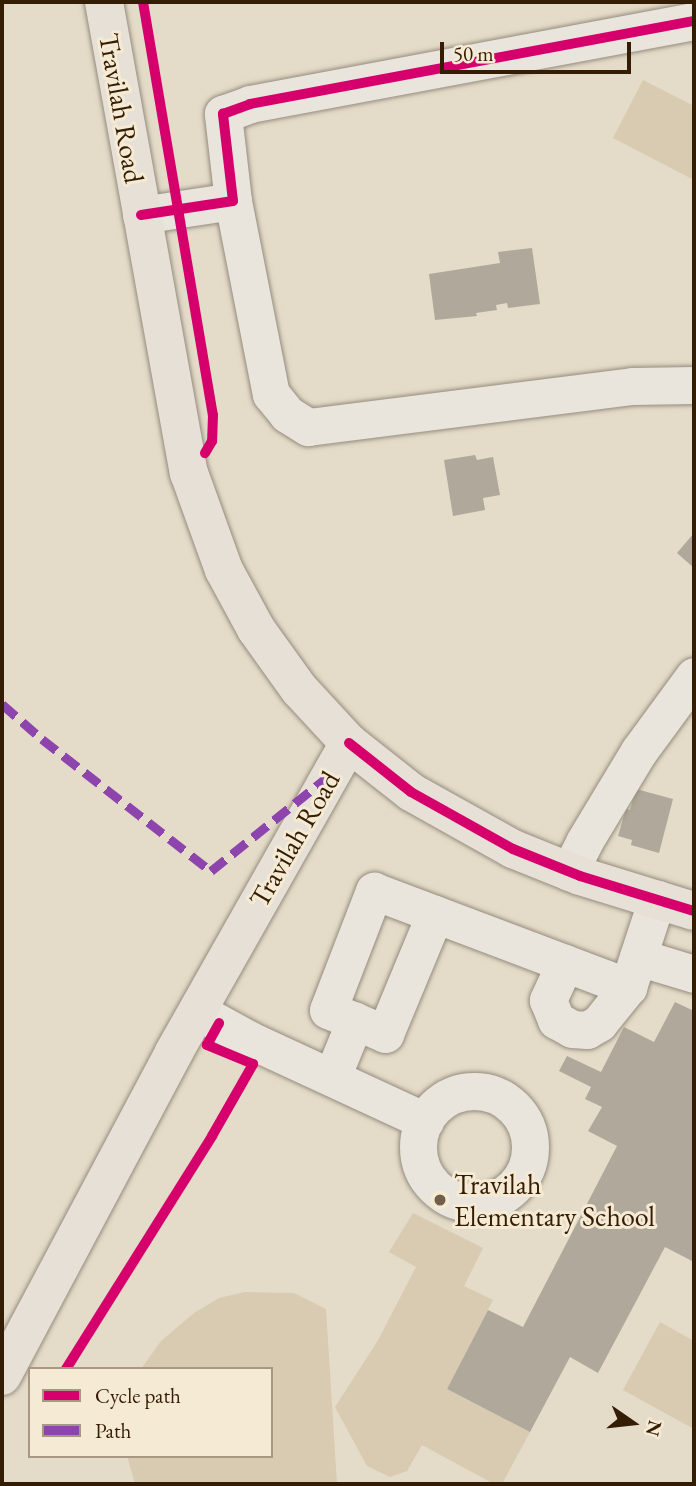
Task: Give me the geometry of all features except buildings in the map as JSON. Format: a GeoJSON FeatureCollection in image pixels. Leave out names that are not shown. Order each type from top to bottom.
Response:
{"type":"FeatureCollection","features":[{"type":"Feature","properties":{"kind":"main road","name":"Travilah Road"},"geometry":{"type":"LineString","coordinates":[[2,1376],[197,1011],[349,743],[299,689],[256,629],[224,570],[189,473],[104,2]]}},
{"type":"Feature","properties":{"kind":"main road"},"geometry":{"type":"LineString","coordinates":[[349,743],[411,792],[513,849],[569,872],[694,911]]}},
{"type":"Feature","properties":{"kind":"street"},"geometry":{"type":"LineString","coordinates":[[694,21],[250,104],[223,114],[233,201],[271,394],[287,414],[308,427],[632,386],[694,385]]}},
{"type":"Feature","properties":{"kind":"street"},"geometry":{"type":"LineString","coordinates":[[141,215],[233,201]]}},
{"type":"Feature","properties":{"kind":"street"},"geometry":{"type":"LineString","coordinates":[[569,872],[583,842],[639,751],[694,676]]}},
{"type":"Feature","properties":{"kind":"street"},"geometry":{"type":"LineString","coordinates":[[435,914],[385,1034],[328,1010],[374,891],[565,963],[633,972],[694,974]]}},
{"type":"Feature","properties":{"kind":"street"},"geometry":{"type":"LineString","coordinates":[[565,963],[548,1000],[556,1020],[572,1030],[587,1030],[599,1023],[633,972],[657,899]]}},
{"type":"Feature","properties":{"kind":"street"},"geometry":{"type":"LineString","coordinates":[[197,1011],[250,1040],[425,1121]]}},
{"type":"Feature","properties":{"kind":"street"},"geometry":{"type":"LineString","coordinates":[[331,1077],[355,1021]]}},
{"type":"Feature","properties":{"kind":"shaded area"},"geometry":{"type":"Polygon","coordinates":[[[643,80],[694,106],[694,180],[613,138],[643,80]]]}},
{"type":"Feature","properties":{"kind":"shaded area"},"geometry":{"type":"Polygon","coordinates":[[[413,1213],[483,1248],[464,1286],[493,1300],[447,1389],[530,1432],[502,1484],[494,1484],[422,1445],[407,1471],[390,1477],[367,1466],[335,1407],[377,1342],[416,1267],[389,1252],[413,1213]]]}},
{"type":"Feature","properties":{"kind":"shaded area"},"geometry":{"type":"Polygon","coordinates":[[[245,1292],[294,1293],[326,1309],[337,1484],[135,1484],[128,1458],[273,1458],[273,1367],[142,1367],[161,1341],[194,1313],[219,1298],[245,1292]]]}},
{"type":"Feature","properties":{"kind":"shaded area"},"geometry":{"type":"Polygon","coordinates":[[[660,1322],[694,1341],[694,1429],[623,1390],[660,1322]]]}},
{"type":"Feature","properties":{"kind":"marked path"},"geometry":{"type":"LineString","coordinates":[[2,704],[42,739],[211,871],[331,774]]}},
{"type":"Feature","properties":{"kind":"cycle path"},"geometry":{"type":"LineString","coordinates":[[143,2],[213,415],[212,441],[205,453]]}},
{"type":"Feature","properties":{"kind":"cycle path"},"geometry":{"type":"LineString","coordinates":[[141,215],[233,201],[223,114],[250,104],[694,21]]}},
{"type":"Feature","properties":{"kind":"cycle path"},"geometry":{"type":"LineString","coordinates":[[349,743],[411,792],[513,849],[580,876],[694,911]]}},
{"type":"Feature","properties":{"kind":"cycle path"},"geometry":{"type":"LineString","coordinates":[[67,1367],[212,1136],[253,1064],[207,1045],[219,1023]]}},
{"type":"Feature","properties":{"kind":"place","name":"Travilah Elementary School"},"geometry":{"type":"Point","coordinates":[440,1200]}}]}
